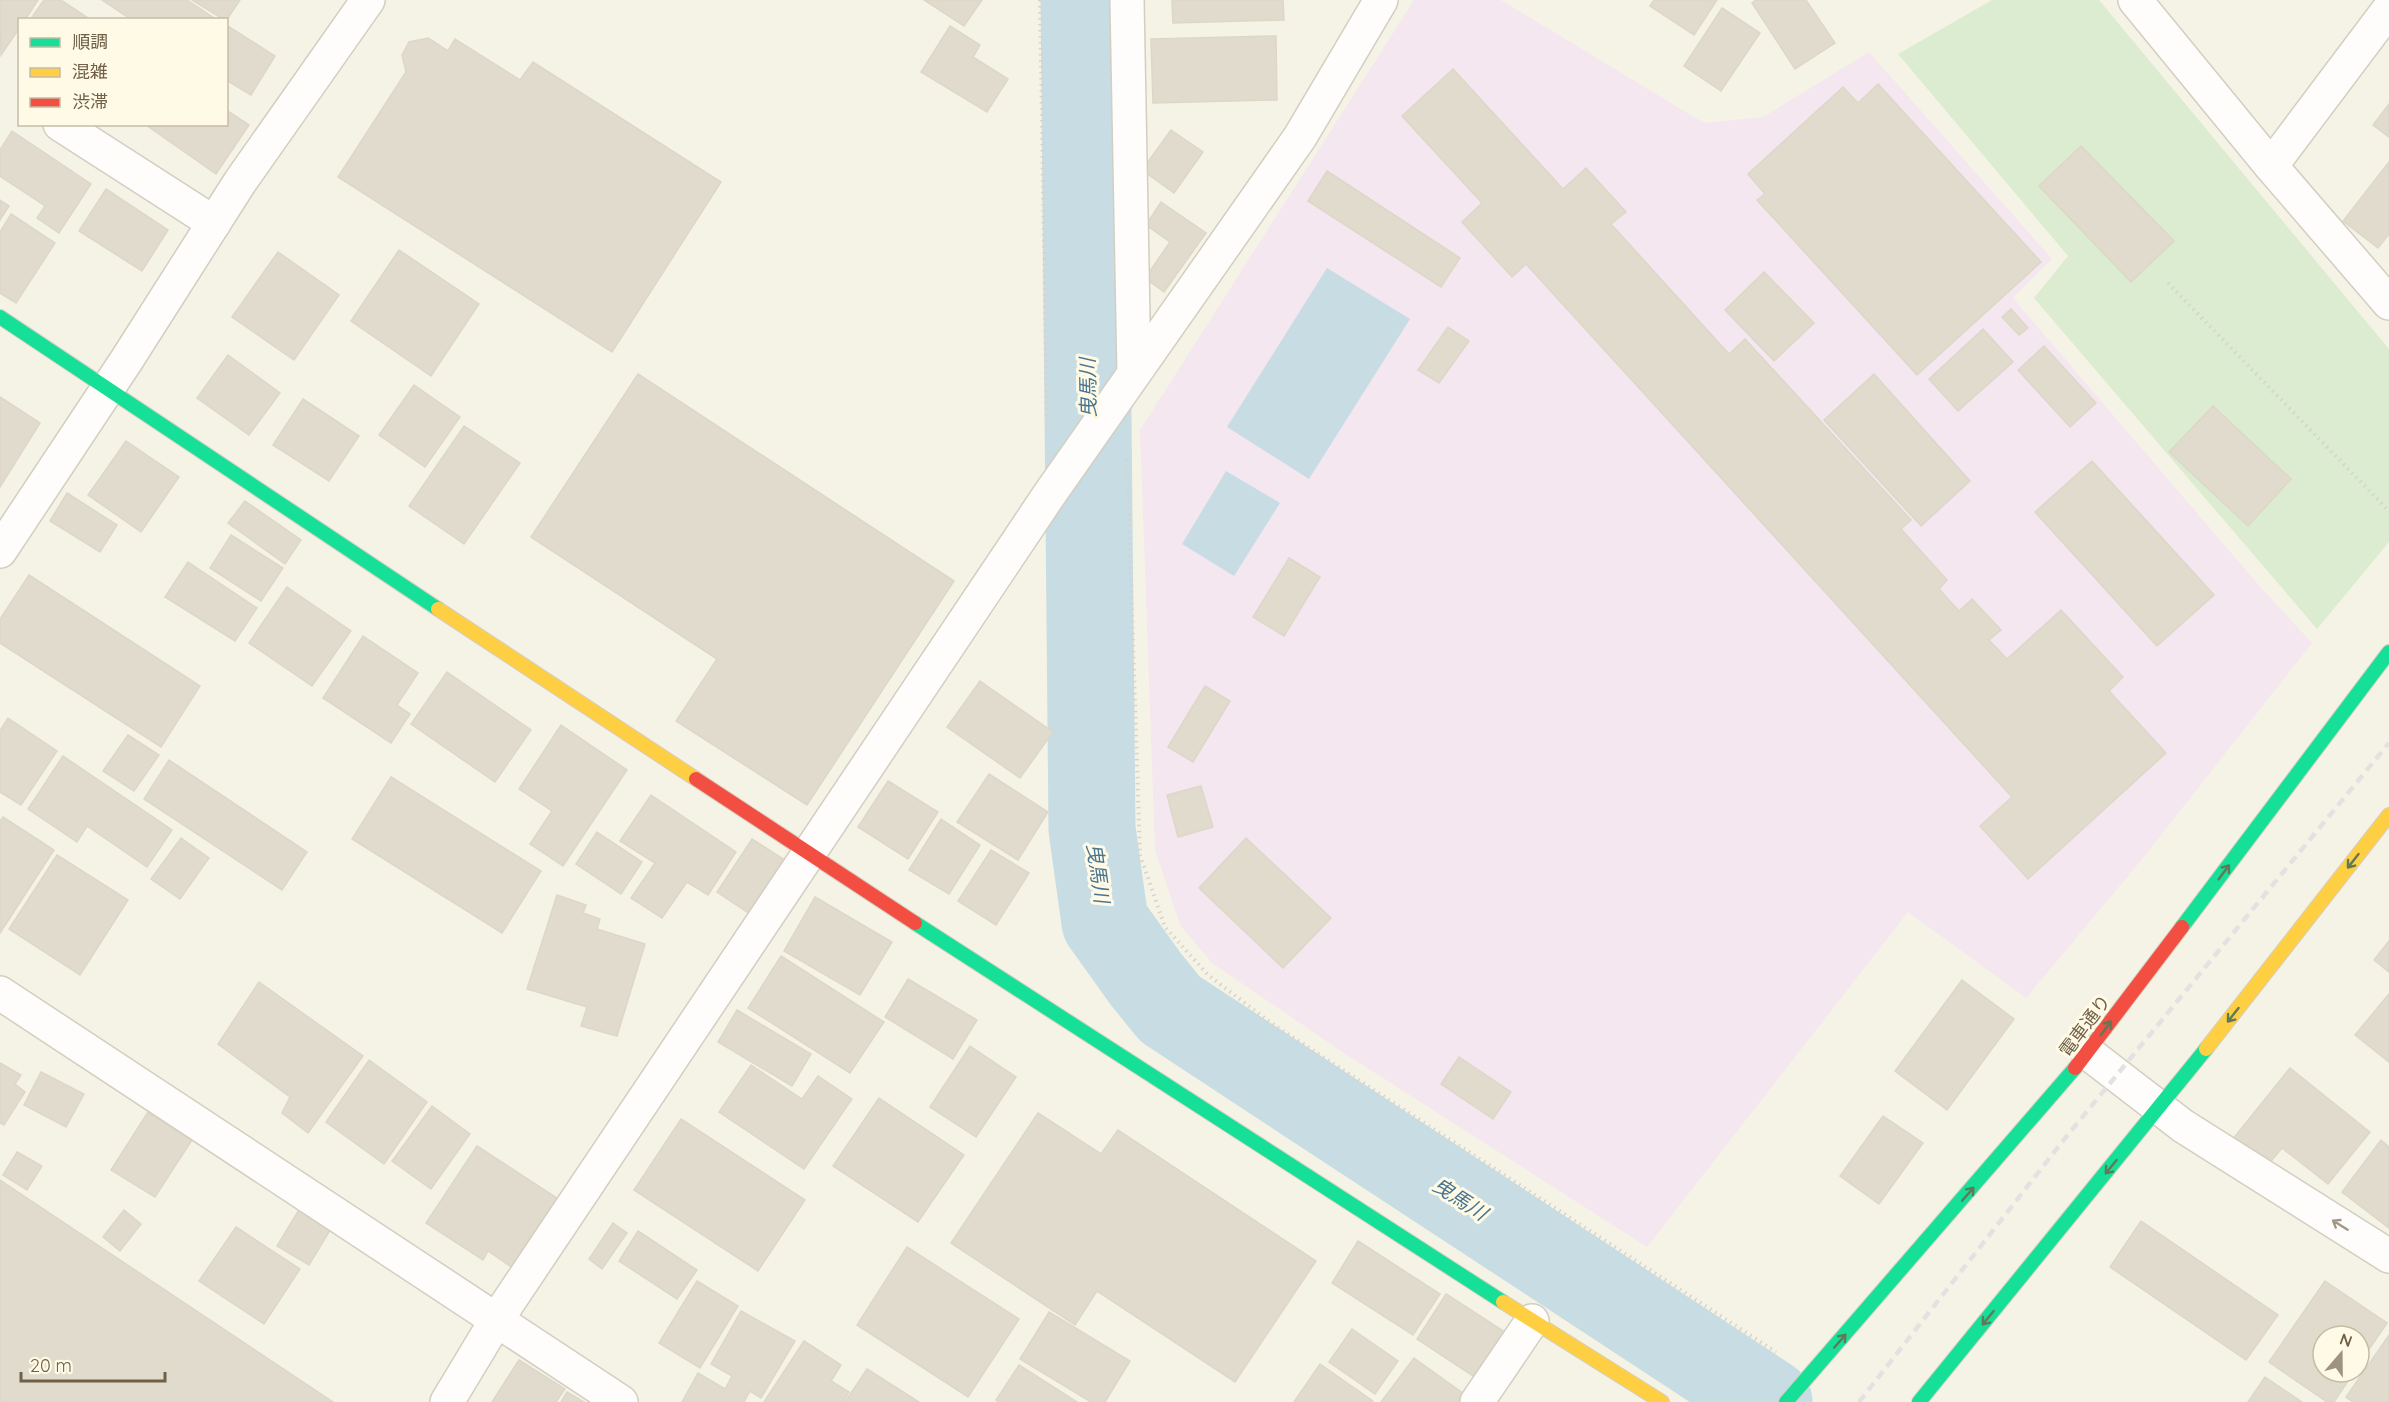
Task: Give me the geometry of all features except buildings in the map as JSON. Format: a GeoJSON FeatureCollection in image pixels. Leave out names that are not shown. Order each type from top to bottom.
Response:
{"type":"FeatureCollection","features":[{"type":"Feature","properties":{"kind":"street"},"geometry":{"type":"LineString","coordinates":[[1127,0],[1128,381]]}},
{"type":"Feature","properties":{"kind":"street"},"geometry":{"type":"LineString","coordinates":[[447,1402],[497,1319],[1051,492],[1300,137],[1381,0]]}},
{"type":"Feature","properties":{"kind":"street"},"geometry":{"type":"LineString","coordinates":[[2135,0],[2271,166],[2389,303]]}},
{"type":"Feature","properties":{"kind":"street"},"geometry":{"type":"LineString","coordinates":[[0,551],[214,224],[365,1]]}},
{"type":"Feature","properties":{"kind":"street"},"geometry":{"type":"LineString","coordinates":[[2271,166],[2389,9]]}},
{"type":"Feature","properties":{"kind":"street"},"geometry":{"type":"LineString","coordinates":[[63,126],[214,224]]}},
{"type":"Feature","properties":{"kind":"street"},"geometry":{"type":"LineString","coordinates":[[0,316],[808,853],[1532,1321],[1662,1402]]}},
{"type":"Feature","properties":{"kind":"street","name":"電車通り"},"geometry":{"type":"LineString","coordinates":[[1786,1402],[2060,1088],[2389,652]]}},
{"type":"Feature","properties":{"kind":"street"},"geometry":{"type":"LineString","coordinates":[[1919,1402],[2171,1117],[2389,815]]}},
{"type":"Feature","properties":{"kind":"street"},"geometry":{"type":"LineString","coordinates":[[0,993],[621,1402]]}},
{"type":"Feature","properties":{"kind":"street"},"geometry":{"type":"LineString","coordinates":[[2088,1053],[2171,1117],[2389,1256]]}},
{"type":"Feature","properties":{"kind":"street"},"geometry":{"type":"LineString","coordinates":[[1478,1402],[1532,1321]]}},
{"type":"Feature","properties":{"kind":"path"},"geometry":{"type":"LineString","coordinates":[[1040,0],[1047,424]]}},
{"type":"Feature","properties":{"kind":"path"},"geometry":{"type":"LineString","coordinates":[[2168,283],[2389,511]]}},
{"type":"Feature","properties":{"kind":"path"},"geometry":{"type":"LineString","coordinates":[[1127,456],[1140,855],[1165,927],[1208,975],[1271,1023],[1806,1380]]}},
{"type":"Feature","properties":{"kind":"shaded area"},"geometry":{"type":"Polygon","coordinates":[[[1414,0],[1501,0],[1704,123],[1763,117],[1869,52],[2052,259],[2013,298],[2256,582],[2312,643],[2143,858],[2026,998],[1908,912],[1647,1247],[1347,1055],[1212,963],[1180,925],[1155,850],[1140,430],[1414,0]]]}},
{"type":"Feature","properties":{"kind":"shaded area"},"geometry":{"type":"Polygon","coordinates":[[[1327,268],[1410,319],[1309,479],[1227,427],[1327,268]]]}},
{"type":"Feature","properties":{"kind":"shaded area"},"geometry":{"type":"Polygon","coordinates":[[[1226,471],[1280,503],[1234,576],[1182,544],[1226,471]]]}},
{"type":"Feature","properties":{"kind":"green space"},"geometry":{"type":"Polygon","coordinates":[[[1992,0],[2099,0],[2389,349],[2389,542],[2317,629],[2034,298],[2068,256],[1898,54],[1992,0]]]}},
{"type":"Feature","properties":{"kind":"waterway","name":"曳馬川"},"geometry":{"type":"LineString","coordinates":[[1084,0],[1092,829],[1105,922],[1170,1009],[1769,1402]]}},
{"type":"Feature","properties":{"kind":"railway"},"geometry":{"type":"LineString","coordinates":[[1859,1402],[2066,1137],[2389,743]]}},
{"type":"Feature","properties":{"kind":"traffic: fast"},"geometry":{"type":"LineString","coordinates":[[0,317],[438,609]]}},
{"type":"Feature","properties":{"kind":"traffic: fast"},"geometry":{"type":"LineString","coordinates":[[2182,927],[2389,652]]}},
{"type":"Feature","properties":{"kind":"traffic: fast"},"geometry":{"type":"LineString","coordinates":[[915,923],[1503,1302]]}},
{"type":"Feature","properties":{"kind":"traffic: fast"},"geometry":{"type":"LineString","coordinates":[[1919,1402],[2206,1049]]}},
{"type":"Feature","properties":{"kind":"traffic: fast"},"geometry":{"type":"LineString","coordinates":[[1786,1402],[2075,1068]]}},
{"type":"Feature","properties":{"kind":"traffic: slow"},"geometry":{"type":"LineString","coordinates":[[438,609],[696,779]]}},
{"type":"Feature","properties":{"kind":"traffic: slow"},"geometry":{"type":"LineString","coordinates":[[2206,1049],[2389,815]]}},
{"type":"Feature","properties":{"kind":"traffic: slow"},"geometry":{"type":"LineString","coordinates":[[1503,1302],[1662,1402]]}},
{"type":"Feature","properties":{"kind":"traffic: jam"},"geometry":{"type":"LineString","coordinates":[[696,779],[915,923]]}},
{"type":"Feature","properties":{"kind":"traffic: jam"},"geometry":{"type":"LineString","coordinates":[[2075,1068],[2182,927]]}}]}
